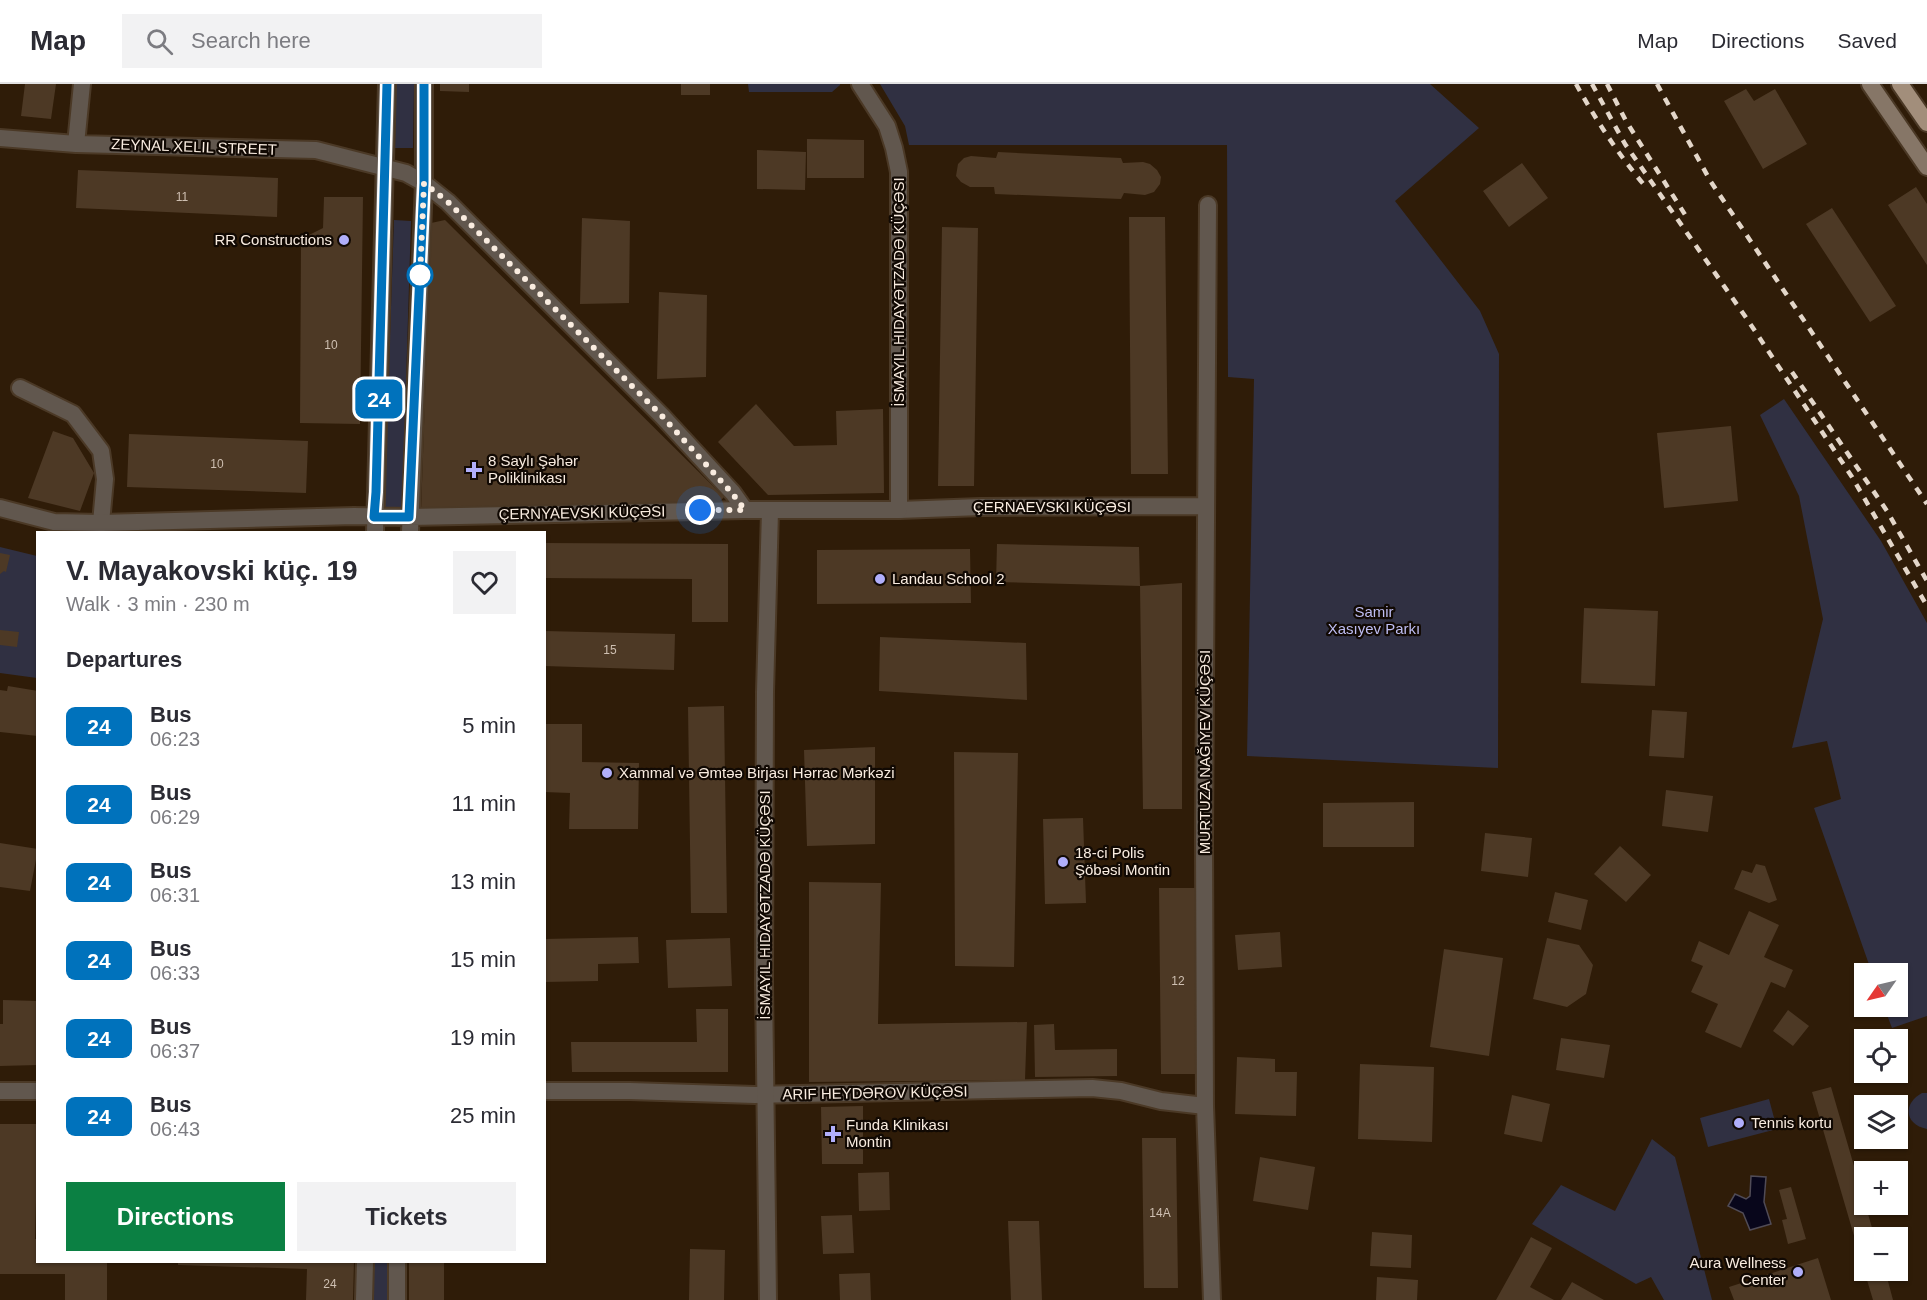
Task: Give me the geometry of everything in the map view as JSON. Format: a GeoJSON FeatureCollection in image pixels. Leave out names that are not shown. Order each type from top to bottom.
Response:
{"type":"FeatureCollection","features":[{"type":"Feature","properties":{"kind":"main road"},"geometry":{"type":"LineString","coordinates":[[1870,84],[1927,167]]}},
{"type":"Feature","properties":{"kind":"main road"},"geometry":{"type":"LineString","coordinates":[[1900,84],[1927,123]]}},
{"type":"Feature","properties":{"kind":"street"},"geometry":{"type":"LineString","coordinates":[[76,144],[82,84]]}},
{"type":"Feature","properties":{"kind":"street"},"geometry":{"type":"LineString","coordinates":[[374,525],[387,84]]}},
{"type":"Feature","properties":{"kind":"street"},"geometry":{"type":"LineString","coordinates":[[409,525],[424,183],[424,84]]}},
{"type":"Feature","properties":{"kind":"street"},"geometry":{"type":"LineString","coordinates":[[860,84],[887,126],[899,172],[899,510]]}},
{"type":"Feature","properties":{"kind":"street","name":"ZEYNAL XELIL STREET"},"geometry":{"type":"LineString","coordinates":[[0,138],[76,144],[316,150],[406,173],[424,183],[448,202],[662,416],[745,510]]}},
{"type":"Feature","properties":{"kind":"street"},"geometry":{"type":"LineString","coordinates":[[1208,205],[1205,1106],[1212,1300]]}},
{"type":"Feature","properties":{"kind":"street"},"geometry":{"type":"LineString","coordinates":[[20,388],[73,414],[101,451],[105,479],[101,524]]}},
{"type":"Feature","properties":{"kind":"street","name":"ÇERNAEVSKI KÜÇƏSI"},"geometry":{"type":"LineString","coordinates":[[899,510],[981,507],[1206,506]]}},
{"type":"Feature","properties":{"kind":"street","name":"ÇERNYAEVSKI KÜÇƏSI"},"geometry":{"type":"LineString","coordinates":[[0,508],[54,522],[374,525],[745,510],[899,510]]}},
{"type":"Feature","properties":{"kind":"street"},"geometry":{"type":"LineString","coordinates":[[768,1300],[765,1095],[765,692],[770,511]]}},
{"type":"Feature","properties":{"kind":"street","name":"ARIF HEYDƏROV KÜÇƏSI"},"geometry":{"type":"LineString","coordinates":[[546,1091],[630,1090],[765,1095],[1092,1088],[1121,1091],[1161,1101],[1205,1106]]}},
{"type":"Feature","properties":{"kind":"street"},"geometry":{"type":"LineString","coordinates":[[0,1091],[36,1091]]}},
{"type":"Feature","properties":{"kind":"street"},"geometry":{"type":"LineString","coordinates":[[364,1263],[364,1300]]}},
{"type":"Feature","properties":{"kind":"street"},"geometry":{"type":"LineString","coordinates":[[397,1263],[397,1300]]}},
{"type":"Feature","properties":{"kind":"green space"},"geometry":{"type":"Polygon","coordinates":[[[396,84],[414,84],[413,148],[395,148],[396,84]]]}},
{"type":"Feature","properties":{"kind":"green space"},"geometry":{"type":"Polygon","coordinates":[[[748,84],[840,85],[832,92],[749,92],[748,84]]]}},
{"type":"Feature","properties":{"kind":"green space","name":"Samir Xasıyev Parkı"},"geometry":{"type":"Polygon","coordinates":[[[880,84],[1430,84],[1479,128],[1395,201],[1480,311],[1499,354],[1498,768],[1247,756],[1254,379],[1228,377],[1227,145],[909,145],[905,126],[880,84]]]}},
{"type":"Feature","properties":{"kind":"green space"},"geometry":{"type":"Polygon","coordinates":[[[394,220],[411,221],[402,511],[384,510],[394,220]]]}},
{"type":"Feature","properties":{"kind":"green space"},"geometry":{"type":"Polygon","coordinates":[[[1784,399],[1881,541],[1927,623],[1927,1016],[1892,1028],[1888,1017],[1908,1017],[1908,963],[1868,963],[1814,808],[1841,799],[1827,741],[1792,748],[1823,619],[1799,496],[1760,415],[1784,399]]]}},
{"type":"Feature","properties":{"kind":"green space"},"geometry":{"type":"Polygon","coordinates":[[[0,547],[36,556],[36,678],[0,673],[0,547]]]}},
{"type":"Feature","properties":{"kind":"green space"},"geometry":{"type":"Polygon","coordinates":[[[1922,1093],[1927,1093],[1927,1129],[1914,1123],[1909,1114],[1911,1103],[1922,1093]]]}},
{"type":"Feature","properties":{"kind":"green space","name":"Tennis kortu"},"geometry":{"type":"Polygon","coordinates":[[[1769,1099],[1777,1129],[1708,1147],[1700,1118],[1769,1099]]]}},
{"type":"Feature","properties":{"kind":"green space"},"geometry":{"type":"Polygon","coordinates":[[[1652,1139],[1675,1157],[1712,1300],[1664,1300],[1651,1277],[1636,1284],[1532,1224],[1561,1185],[1615,1211],[1652,1139]]]}},
{"type":"Feature","properties":{"kind":"green space"},"geometry":{"type":"Polygon","coordinates":[[[371,1263],[389,1263],[389,1300],[371,1300],[371,1263]]]}},
{"type":"Feature","properties":{"kind":"shaded area"},"geometry":{"type":"Polygon","coordinates":[[[1751,1176],[1766,1177],[1764,1202],[1771,1224],[1750,1230],[1743,1213],[1728,1206],[1735,1194],[1746,1199],[1750,1196],[1751,1176]]]}},
{"type":"Feature","properties":{"kind":"building"},"geometry":{"type":"Polygon","coordinates":[[[25,84],[56,84],[51,119],[21,116],[25,84]]]}},
{"type":"Feature","properties":{"kind":"building"},"geometry":{"type":"Polygon","coordinates":[[[440,84],[469,84],[469,92],[440,91],[440,84]]]}},
{"type":"Feature","properties":{"kind":"building"},"geometry":{"type":"Polygon","coordinates":[[[681,84],[710,84],[710,95],[681,95],[681,84]]]}},
{"type":"Feature","properties":{"kind":"building"},"geometry":{"type":"Polygon","coordinates":[[[1746,89],[1754,101],[1775,89],[1807,144],[1763,169],[1724,101],[1746,89]]]}},
{"type":"Feature","properties":{"kind":"building"},"geometry":{"type":"Polygon","coordinates":[[[807,139],[864,140],[864,178],[807,178],[807,139]]]}},
{"type":"Feature","properties":{"kind":"building"},"geometry":{"type":"Polygon","coordinates":[[[757,150],[806,152],[805,190],[757,189],[757,150]]]}},
{"type":"Feature","properties":{"kind":"building"},"geometry":{"type":"Polygon","coordinates":[[[998,152],[1121,158],[1123,163],[1143,162],[1157,170],[1161,177],[1160,184],[1154,192],[1145,195],[1124,193],[1121,199],[995,194],[994,187],[970,187],[956,176],[958,164],[964,158],[971,156],[996,158],[998,152]]]}},
{"type":"Feature","properties":{"kind":"building"},"geometry":{"type":"Polygon","coordinates":[[[1522,163],[1548,198],[1509,227],[1483,191],[1522,163]]]}},
{"type":"Feature","properties":{"kind":"building"},"geometry":{"type":"Polygon","coordinates":[[[78,170],[278,178],[277,217],[76,208],[78,170]]]}},
{"type":"Feature","properties":{"kind":"building"},"geometry":{"type":"Polygon","coordinates":[[[1916,187],[1927,204],[1927,265],[1888,205],[1916,187]]]}},
{"type":"Feature","properties":{"kind":"building"},"geometry":{"type":"Polygon","coordinates":[[[324,197],[363,197],[360,424],[300,423],[301,239],[323,228],[324,197]]]}},
{"type":"Feature","properties":{"kind":"building"},"geometry":{"type":"Polygon","coordinates":[[[1832,208],[1896,306],[1870,322],[1806,224],[1832,208]]]}},
{"type":"Feature","properties":{"kind":"building"},"geometry":{"type":"Polygon","coordinates":[[[1129,217],[1165,217],[1168,474],[1131,474],[1129,217]]]}},
{"type":"Feature","properties":{"kind":"building"},"geometry":{"type":"Polygon","coordinates":[[[582,218],[630,221],[629,303],[580,304],[582,218]]]}},
{"type":"Feature","properties":{"kind":"building"},"geometry":{"type":"Polygon","coordinates":[[[445,220],[724,497],[712,510],[421,512],[431,223],[445,220]]]}},
{"type":"Feature","properties":{"kind":"building"},"geometry":{"type":"Polygon","coordinates":[[[942,227],[978,228],[974,486],[938,486],[942,227]]]}},
{"type":"Feature","properties":{"kind":"building"},"geometry":{"type":"Polygon","coordinates":[[[659,292],[707,295],[706,377],[657,379],[659,292]]]}},
{"type":"Feature","properties":{"kind":"building"},"geometry":{"type":"Polygon","coordinates":[[[756,404],[794,446],[837,445],[836,411],[883,409],[884,493],[768,495],[718,442],[756,404]]]}},
{"type":"Feature","properties":{"kind":"building"},"geometry":{"type":"Polygon","coordinates":[[[1731,426],[1738,501],[1664,508],[1657,433],[1731,426]]]}},
{"type":"Feature","properties":{"kind":"building"},"geometry":{"type":"Polygon","coordinates":[[[53,431],[73,438],[94,473],[80,511],[28,498],[53,431]]]}},
{"type":"Feature","properties":{"kind":"building"},"geometry":{"type":"Polygon","coordinates":[[[129,434],[308,441],[306,493],[127,487],[129,434]]]}},
{"type":"Feature","properties":{"kind":"building"},"geometry":{"type":"Polygon","coordinates":[[[546,543],[728,544],[728,622],[692,622],[692,579],[546,578],[546,543]]]}},
{"type":"Feature","properties":{"kind":"building"},"geometry":{"type":"Polygon","coordinates":[[[997,544],[1139,547],[1140,586],[996,582],[997,544]]]}},
{"type":"Feature","properties":{"kind":"building"},"geometry":{"type":"Polygon","coordinates":[[[970,549],[971,603],[817,604],[817,550],[970,549]]]}},
{"type":"Feature","properties":{"kind":"building"},"geometry":{"type":"Polygon","coordinates":[[[0,553],[10,555],[6,572],[0,574],[0,553]]]}},
{"type":"Feature","properties":{"kind":"building"},"geometry":{"type":"Polygon","coordinates":[[[1182,583],[1182,809],[1143,809],[1140,586],[1182,583]]]}},
{"type":"Feature","properties":{"kind":"building"},"geometry":{"type":"Polygon","coordinates":[[[1584,608],[1658,611],[1655,686],[1581,683],[1584,608]]]}},
{"type":"Feature","properties":{"kind":"building"},"geometry":{"type":"Polygon","coordinates":[[[0,630],[19,632],[17,647],[0,645],[0,630]]]}},
{"type":"Feature","properties":{"kind":"building"},"geometry":{"type":"Polygon","coordinates":[[[546,631],[675,634],[674,670],[546,666],[546,631]]]}},
{"type":"Feature","properties":{"kind":"building"},"geometry":{"type":"Polygon","coordinates":[[[880,637],[1026,643],[1027,700],[879,691],[880,637]]]}},
{"type":"Feature","properties":{"kind":"building"},"geometry":{"type":"Polygon","coordinates":[[[8,686],[36,691],[36,736],[0,732],[0,690],[7,691],[8,686]]]}},
{"type":"Feature","properties":{"kind":"building"},"geometry":{"type":"Polygon","coordinates":[[[724,706],[727,913],[691,913],[688,707],[724,706]]]}},
{"type":"Feature","properties":{"kind":"building"},"geometry":{"type":"Polygon","coordinates":[[[1652,710],[1687,712],[1684,758],[1649,756],[1652,710]]]}},
{"type":"Feature","properties":{"kind":"building"},"geometry":{"type":"Polygon","coordinates":[[[546,724],[582,724],[582,762],[639,763],[638,829],[569,829],[570,793],[546,792],[546,724]]]}},
{"type":"Feature","properties":{"kind":"building"},"geometry":{"type":"Polygon","coordinates":[[[875,747],[875,844],[807,846],[804,750],[875,747]]]}},
{"type":"Feature","properties":{"kind":"building"},"geometry":{"type":"Polygon","coordinates":[[[954,752],[1018,753],[1014,967],[955,966],[954,752]]]}},
{"type":"Feature","properties":{"kind":"building"},"geometry":{"type":"Polygon","coordinates":[[[1666,790],[1713,796],[1708,832],[1662,826],[1666,790]]]}},
{"type":"Feature","properties":{"kind":"building"},"geometry":{"type":"Polygon","coordinates":[[[1414,802],[1414,847],[1323,847],[1323,803],[1414,802]]]}},
{"type":"Feature","properties":{"kind":"building"},"geometry":{"type":"Polygon","coordinates":[[[1083,818],[1086,903],[1045,904],[1043,819],[1083,818]]]}},
{"type":"Feature","properties":{"kind":"building"},"geometry":{"type":"Polygon","coordinates":[[[1485,833],[1532,838],[1528,877],[1481,871],[1485,833]]]}},
{"type":"Feature","properties":{"kind":"building"},"geometry":{"type":"Polygon","coordinates":[[[0,843],[36,849],[30,891],[0,887],[0,843]]]}},
{"type":"Feature","properties":{"kind":"building"},"geometry":{"type":"Polygon","coordinates":[[[1620,846],[1651,875],[1626,902],[1594,874],[1620,846]]]}},
{"type":"Feature","properties":{"kind":"building"},"geometry":{"type":"Polygon","coordinates":[[[1756,864],[1765,866],[1777,900],[1769,903],[1734,889],[1742,870],[1752,873],[1756,864]]]}},
{"type":"Feature","properties":{"kind":"building"},"geometry":{"type":"Polygon","coordinates":[[[809,882],[881,883],[878,1024],[1027,1022],[1025,1080],[809,1082],[809,882]]]}},
{"type":"Feature","properties":{"kind":"building"},"geometry":{"type":"Polygon","coordinates":[[[1159,888],[1196,888],[1197,1074],[1161,1074],[1159,888]]]}},
{"type":"Feature","properties":{"kind":"building"},"geometry":{"type":"Polygon","coordinates":[[[1555,892],[1588,900],[1581,930],[1548,922],[1555,892]]]}},
{"type":"Feature","properties":{"kind":"building"},"geometry":{"type":"Polygon","coordinates":[[[1749,911],[1779,925],[1764,957],[1793,970],[1785,988],[1771,982],[1741,1048],[1705,1032],[1718,1004],[1691,992],[1703,966],[1691,961],[1699,941],[1729,955],[1749,911]]]}},
{"type":"Feature","properties":{"kind":"building"},"geometry":{"type":"Polygon","coordinates":[[[1280,932],[1282,967],[1238,970],[1235,935],[1280,932]]]}},
{"type":"Feature","properties":{"kind":"building"},"geometry":{"type":"Polygon","coordinates":[[[638,937],[639,963],[598,964],[598,981],[546,982],[546,939],[638,937]]]}},
{"type":"Feature","properties":{"kind":"building"},"geometry":{"type":"Polygon","coordinates":[[[730,938],[732,986],[668,988],[666,940],[730,938]]]}},
{"type":"Feature","properties":{"kind":"building"},"geometry":{"type":"Polygon","coordinates":[[[1547,938],[1579,945],[1593,965],[1586,994],[1567,1007],[1533,999],[1547,938]]]}},
{"type":"Feature","properties":{"kind":"building"},"geometry":{"type":"Polygon","coordinates":[[[1444,949],[1503,958],[1489,1056],[1430,1047],[1444,949]]]}},
{"type":"Feature","properties":{"kind":"building"},"geometry":{"type":"Polygon","coordinates":[[[3,1000],[36,1001],[36,1065],[0,1066],[0,1024],[3,1024],[3,1000]]]}},
{"type":"Feature","properties":{"kind":"building"},"geometry":{"type":"Polygon","coordinates":[[[696,1009],[728,1009],[728,1072],[572,1072],[571,1042],[697,1042],[696,1009]]]}},
{"type":"Feature","properties":{"kind":"building"},"geometry":{"type":"Polygon","coordinates":[[[1788,1010],[1809,1026],[1793,1046],[1773,1031],[1788,1010]]]}},
{"type":"Feature","properties":{"kind":"building"},"geometry":{"type":"Polygon","coordinates":[[[1054,1024],[1055,1050],[1117,1049],[1117,1076],[1035,1077],[1034,1025],[1054,1024]]]}},
{"type":"Feature","properties":{"kind":"building"},"geometry":{"type":"Polygon","coordinates":[[[1561,1038],[1610,1045],[1604,1078],[1556,1070],[1561,1038]]]}},
{"type":"Feature","properties":{"kind":"building"},"geometry":{"type":"Polygon","coordinates":[[[1237,1057],[1275,1059],[1275,1072],[1297,1072],[1296,1116],[1235,1114],[1237,1057]]]}},
{"type":"Feature","properties":{"kind":"building"},"geometry":{"type":"Polygon","coordinates":[[[1360,1064],[1434,1067],[1432,1142],[1358,1139],[1360,1064]]]}},
{"type":"Feature","properties":{"kind":"building"},"geometry":{"type":"Polygon","coordinates":[[[1831,1087],[1854,1166],[1854,1215],[1868,1215],[1872,1227],[1854,1227],[1854,1236],[1812,1092],[1831,1087]]]}},
{"type":"Feature","properties":{"kind":"building"},"geometry":{"type":"Polygon","coordinates":[[[1512,1095],[1550,1104],[1542,1142],[1504,1134],[1512,1095]]]}},
{"type":"Feature","properties":{"kind":"building"},"geometry":{"type":"Polygon","coordinates":[[[863,1106],[863,1164],[822,1164],[821,1107],[863,1106]]]}},
{"type":"Feature","properties":{"kind":"building"},"geometry":{"type":"Polygon","coordinates":[[[0,1124],[36,1124],[36,1263],[107,1263],[107,1300],[65,1300],[65,1274],[0,1274],[0,1124]]]}},
{"type":"Feature","properties":{"kind":"building"},"geometry":{"type":"Polygon","coordinates":[[[1142,1138],[1176,1138],[1178,1288],[1144,1288],[1142,1138]]]}},
{"type":"Feature","properties":{"kind":"building"},"geometry":{"type":"Polygon","coordinates":[[[1260,1157],[1315,1167],[1308,1210],[1253,1201],[1260,1157]]]}},
{"type":"Feature","properties":{"kind":"building"},"geometry":{"type":"Polygon","coordinates":[[[889,1172],[890,1210],[859,1211],[858,1173],[889,1172]]]}},
{"type":"Feature","properties":{"kind":"building"},"geometry":{"type":"Polygon","coordinates":[[[1791,1187],[1806,1239],[1788,1244],[1782,1220],[1787,1219],[1779,1190],[1791,1187]]]}},
{"type":"Feature","properties":{"kind":"building"},"geometry":{"type":"Polygon","coordinates":[[[852,1215],[854,1253],[823,1254],[821,1216],[852,1215]]]}},
{"type":"Feature","properties":{"kind":"building"},"geometry":{"type":"Polygon","coordinates":[[[1008,1221],[1039,1221],[1042,1300],[1011,1300],[1008,1221]]]}},
{"type":"Feature","properties":{"kind":"building"},"geometry":{"type":"Polygon","coordinates":[[[1372,1232],[1412,1235],[1411,1268],[1370,1266],[1372,1232]]]}},
{"type":"Feature","properties":{"kind":"building"},"geometry":{"type":"Polygon","coordinates":[[[1531,1237],[1552,1248],[1530,1287],[1554,1300],[1496,1300],[1531,1237]]]}},
{"type":"Feature","properties":{"kind":"building"},"geometry":{"type":"Polygon","coordinates":[[[690,1249],[725,1250],[724,1300],[689,1300],[690,1249]]]}},
{"type":"Feature","properties":{"kind":"building","name":"Aura Wellness Center"},"geometry":{"type":"Polygon","coordinates":[[[1818,1258],[1831,1300],[1734,1300],[1729,1287],[1818,1258]]]}},
{"type":"Feature","properties":{"kind":"building"},"geometry":{"type":"Polygon","coordinates":[[[178,1263],[354,1263],[353,1300],[306,1300],[307,1269],[178,1265],[178,1263]]]}},
{"type":"Feature","properties":{"kind":"building"},"geometry":{"type":"Polygon","coordinates":[[[409,1263],[444,1263],[444,1300],[409,1300],[409,1263]]]}},
{"type":"Feature","properties":{"kind":"building"},"geometry":{"type":"Polygon","coordinates":[[[870,1273],[871,1300],[840,1300],[839,1274],[870,1273]]]}},
{"type":"Feature","properties":{"kind":"building"},"geometry":{"type":"Polygon","coordinates":[[[1377,1277],[1418,1280],[1417,1300],[1376,1300],[1377,1277]]]}},
{"type":"Feature","properties":{"kind":"building"},"geometry":{"type":"Polygon","coordinates":[[[1867,1281],[1888,1281],[1893,1300],[1873,1300],[1867,1281]]]}},
{"type":"Feature","properties":{"kind":"building"},"geometry":{"type":"Polygon","coordinates":[[[1572,1282],[1604,1300],[1561,1300],[1572,1282]]]}},
{"type":"Feature","properties":{"kind":"railway"},"geometry":{"type":"LineString","coordinates":[[1576,84],[1591,111],[1645,186]]}},
{"type":"Feature","properties":{"kind":"railway"},"geometry":{"type":"LineString","coordinates":[[1592,84],[1625,144],[1747,319],[1852,477],[1927,606]]}},
{"type":"Feature","properties":{"kind":"railway"},"geometry":{"type":"LineString","coordinates":[[1607,84],[1626,121],[1689,221]]}},
{"type":"Feature","properties":{"kind":"railway"},"geometry":{"type":"LineString","coordinates":[[1657,84],[1711,182],[1927,504]]}},
{"type":"Feature","properties":{"kind":"railway"},"geometry":{"type":"LineString","coordinates":[[1792,372],[1887,511],[1927,581]]}},
{"type":"Feature","properties":{"kind":"bus line","name":"24"},"geometry":{"type":"LineString","coordinates":[[387,84],[374,517],[409,517],[424,183],[424,84]]}},
{"type":"Feature","properties":{"kind":"place","name":"RR Constructions"},"geometry":{"type":"Point","coordinates":[344,240]}},
{"type":"Feature","properties":{"kind":"place","name":"8 Saylı Şəhər Poliklinikası"},"geometry":{"type":"Point","coordinates":[474,470]}},
{"type":"Feature","properties":{"kind":"place","name":"Landau School 2"},"geometry":{"type":"Point","coordinates":[880,579]}},
{"type":"Feature","properties":{"kind":"place","name":"Xammal və Əmtəə Birjası Hərrac Mərkəzi"},"geometry":{"type":"Point","coordinates":[607,773]}},
{"type":"Feature","properties":{"kind":"place","name":"18-ci Polis Şöbəsi Montin"},"geometry":{"type":"Point","coordinates":[1063,862]}},
{"type":"Feature","properties":{"kind":"place","name":"Tennis kortu"},"geometry":{"type":"Point","coordinates":[1739,1123]}},
{"type":"Feature","properties":{"kind":"place","name":"Funda Klinikası Montin"},"geometry":{"type":"Point","coordinates":[833,1134]}},
{"type":"Feature","properties":{"kind":"place","name":"Aura Wellness Center"},"geometry":{"type":"Point","coordinates":[1798,1272]}},
{"type":"Feature","properties":{"kind":"route"},"geometry":{"type":"LineString","coordinates":[[420,275],[420,278],[424,183],[448,202],[662,416],[745,510],[700,510]]}}]}
